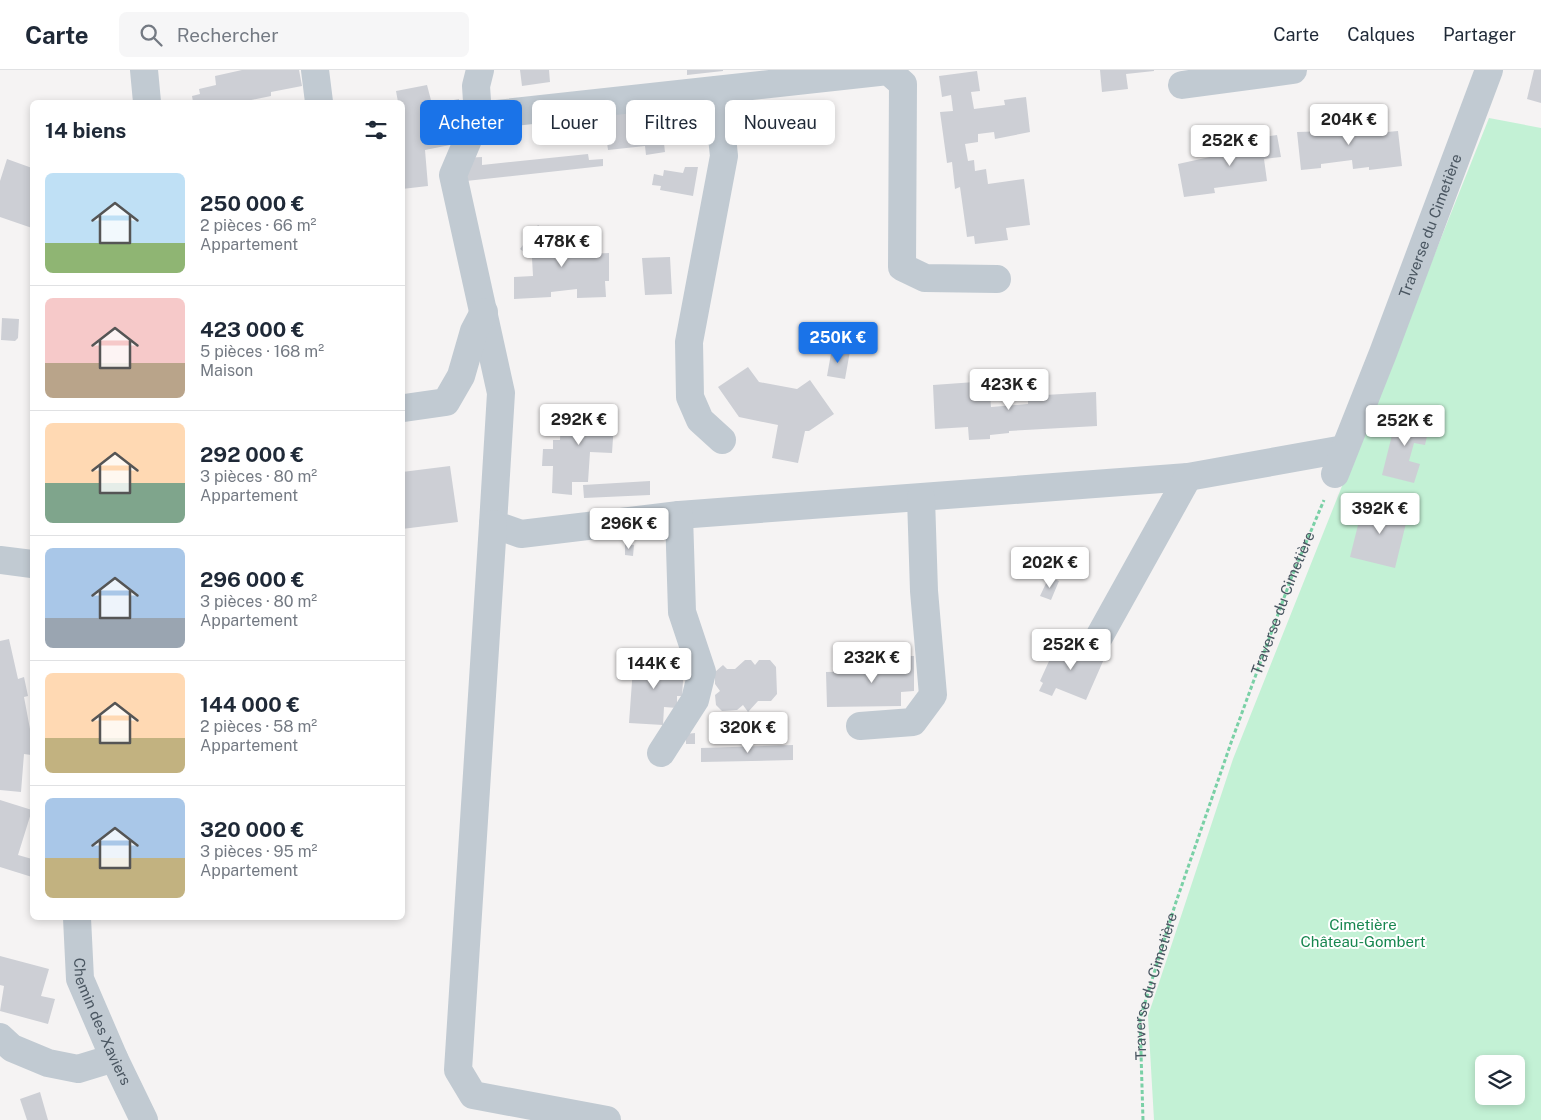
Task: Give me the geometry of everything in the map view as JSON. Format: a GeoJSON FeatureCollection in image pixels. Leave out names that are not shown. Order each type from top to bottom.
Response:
{"type":"FeatureCollection","features":[{"type":"Feature","properties":{"kind":"street"},"geometry":{"type":"LineString","coordinates":[[144,70],[147,100]]}},
{"type":"Feature","properties":{"kind":"street"},"geometry":{"type":"LineString","coordinates":[[315,70],[319,100]]}},
{"type":"Feature","properties":{"kind":"street"},"geometry":{"type":"LineString","coordinates":[[477,100],[476,86],[480,70]]}},
{"type":"Feature","properties":{"kind":"street"},"geometry":{"type":"LineString","coordinates":[[1182,85],[1294,70]]}},
{"type":"Feature","properties":{"kind":"street","name":"Traverse du Cimetière"},"geometry":{"type":"LineString","coordinates":[[1339,462],[1383,353],[1489,70]]}},
{"type":"Feature","properties":{"kind":"street"},"geometry":{"type":"LineString","coordinates":[[522,111],[888,71],[903,84],[902,267],[925,278],[997,279]]}},
{"type":"Feature","properties":{"kind":"street"},"geometry":{"type":"LineString","coordinates":[[717,90],[724,156],[689,352],[690,397],[700,420],[722,440]]}},
{"type":"Feature","properties":{"kind":"street"},"geometry":{"type":"LineString","coordinates":[[466,145],[453,175],[501,393],[458,1070],[473,1095],[607,1120]]}},
{"type":"Feature","properties":{"kind":"street"},"geometry":{"type":"LineString","coordinates":[[405,408],[446,402],[461,376],[474,331],[484,312]]}},
{"type":"Feature","properties":{"kind":"street"},"geometry":{"type":"LineString","coordinates":[[493,524],[521,534],[680,515],[1188,477],[1339,462]]}},
{"type":"Feature","properties":{"kind":"street"},"geometry":{"type":"LineString","coordinates":[[1099,637],[1188,477]]}},
{"type":"Feature","properties":{"kind":"street"},"geometry":{"type":"LineString","coordinates":[[860,726],[913,722],[933,695],[924,591],[920,498]]}},
{"type":"Feature","properties":{"kind":"street"},"geometry":{"type":"LineString","coordinates":[[661,753],[695,700],[702,672],[682,612],[680,515]]}},
{"type":"Feature","properties":{"kind":"street"},"geometry":{"type":"LineString","coordinates":[[0,560],[30,564]]}},
{"type":"Feature","properties":{"kind":"street","name":"Chemin des Xaviers"},"geometry":{"type":"LineString","coordinates":[[77,920],[80,979],[114,1058],[144,1120]]}},
{"type":"Feature","properties":{"kind":"street"},"geometry":{"type":"LineString","coordinates":[[0,1037],[12,1048],[48,1063],[78,1069],[114,1058]]}},
{"type":"Feature","properties":{"kind":"path","name":"Traverse du Cimetière"},"geometry":{"type":"LineString","coordinates":[[1143,1120],[1140,1019],[1175,905],[1236,731],[1292,576],[1339,462]]}},
{"type":"Feature","properties":{"kind":"green space","name":"Cimetière Château-Gombert"},"geometry":{"type":"Polygon","coordinates":[[[1489,118],[1541,128],[1541,1120],[1154,1120],[1148,1016],[1233,759],[1489,118]]]}},
{"type":"Feature","properties":{"kind":"building"},"geometry":{"type":"Polygon","coordinates":[[[242,70],[299,70],[302,86],[271,92],[271,96],[252,100],[193,100],[192,96],[200,94],[199,89],[216,85],[215,76],[242,70]]]}},
{"type":"Feature","properties":{"kind":"building"},"geometry":{"type":"Polygon","coordinates":[[[520,70],[549,70],[550,82],[522,86],[520,70]]]}},
{"type":"Feature","properties":{"kind":"building"},"geometry":{"type":"Polygon","coordinates":[[[687,70],[723,70],[723,71],[687,75],[687,70]]]}},
{"type":"Feature","properties":{"kind":"building"},"geometry":{"type":"Polygon","coordinates":[[[1100,70],[1154,71],[1126,74],[1128,89],[1102,92],[1100,70]]]}},
{"type":"Feature","properties":{"kind":"building"},"geometry":{"type":"Polygon","coordinates":[[[1534,70],[1541,70],[1541,103],[1527,99],[1534,70]]]}},
{"type":"Feature","properties":{"kind":"building"},"geometry":{"type":"Polygon","coordinates":[[[977,71],[980,91],[971,92],[974,109],[1005,105],[1004,100],[1026,97],[1030,132],[995,139],[994,132],[978,134],[978,142],[965,144],[968,161],[974,160],[975,171],[986,169],[988,184],[1024,179],[1030,225],[1006,228],[1008,240],[975,244],[974,236],[967,237],[960,187],[955,189],[952,162],[947,163],[940,112],[953,111],[951,95],[942,97],[939,76],[977,71]]]}},
{"type":"Feature","properties":{"kind":"building"},"geometry":{"type":"Polygon","coordinates":[[[427,85],[431,100],[420,100],[420,145],[450,145],[425,150],[428,186],[405,189],[405,100],[398,100],[396,91],[427,85]]]}},
{"type":"Feature","properties":{"kind":"building"},"geometry":{"type":"Polygon","coordinates":[[[626,110],[626,145],[664,145],[665,152],[646,155],[645,146],[608,150],[607,145],[616,145],[616,111],[626,110]]]}},
{"type":"Feature","properties":{"kind":"building"},"geometry":{"type":"Polygon","coordinates":[[[1362,113],[1365,134],[1398,131],[1402,166],[1369,170],[1369,167],[1353,169],[1352,160],[1321,164],[1321,168],[1301,170],[1297,132],[1331,131],[1330,117],[1362,113]]]}},
{"type":"Feature","properties":{"kind":"building"},"geometry":{"type":"Polygon","coordinates":[[[1277,135],[1281,157],[1264,159],[1267,181],[1214,188],[1215,193],[1184,197],[1178,164],[1228,153],[1227,142],[1277,135]]]}},
{"type":"Feature","properties":{"kind":"building"},"geometry":{"type":"Polygon","coordinates":[[[588,154],[589,160],[603,159],[603,166],[466,181],[464,158],[482,157],[482,165],[588,154]]]}},
{"type":"Feature","properties":{"kind":"building"},"geometry":{"type":"Polygon","coordinates":[[[7,159],[30,167],[30,227],[0,217],[0,181],[7,159]]]}},
{"type":"Feature","properties":{"kind":"building"},"geometry":{"type":"Polygon","coordinates":[[[685,167],[698,167],[693,196],[660,190],[661,186],[652,185],[654,174],[663,176],[664,170],[683,173],[685,167]]]}},
{"type":"Feature","properties":{"kind":"building"},"geometry":{"type":"Polygon","coordinates":[[[538,225],[557,240],[588,239],[589,254],[609,253],[609,281],[605,281],[606,297],[577,298],[577,289],[551,292],[551,297],[514,299],[514,277],[533,276],[532,258],[520,249],[538,225]]]}},
{"type":"Feature","properties":{"kind":"building"},"geometry":{"type":"Polygon","coordinates":[[[670,257],[672,294],[645,295],[642,258],[670,257]]]}},
{"type":"Feature","properties":{"kind":"building"},"geometry":{"type":"Polygon","coordinates":[[[2,318],[19,319],[18,338],[15,341],[1,340],[2,318]]]}},
{"type":"Feature","properties":{"kind":"building"},"geometry":{"type":"Polygon","coordinates":[[[832,348],[850,351],[845,379],[827,376],[832,348]]]}},
{"type":"Feature","properties":{"kind":"building"},"geometry":{"type":"Polygon","coordinates":[[[748,367],[759,382],[797,389],[810,380],[834,414],[809,431],[805,431],[798,463],[772,458],[778,425],[739,417],[718,387],[748,367]]]}},
{"type":"Feature","properties":{"kind":"building"},"geometry":{"type":"Polygon","coordinates":[[[989,381],[991,407],[1028,404],[1028,396],[1096,392],[1097,426],[1009,431],[1009,433],[990,435],[990,439],[969,440],[968,427],[935,429],[933,385],[989,381]]]}},
{"type":"Feature","properties":{"kind":"building"},"geometry":{"type":"Polygon","coordinates":[[[580,406],[615,408],[612,453],[590,452],[588,482],[572,482],[572,495],[552,493],[553,466],[542,466],[543,449],[553,449],[553,440],[560,440],[561,413],[579,414],[580,406]]]}},
{"type":"Feature","properties":{"kind":"building"},"geometry":{"type":"Polygon","coordinates":[[[1398,411],[1415,415],[1414,420],[1430,423],[1425,445],[1414,443],[1409,461],[1420,464],[1414,483],[1382,475],[1398,411]]]}},
{"type":"Feature","properties":{"kind":"building"},"geometry":{"type":"Polygon","coordinates":[[[450,466],[458,522],[405,529],[405,472],[450,466]]]}},
{"type":"Feature","properties":{"kind":"building"},"geometry":{"type":"Polygon","coordinates":[[[650,481],[650,495],[584,498],[583,485],[650,481]]]}},
{"type":"Feature","properties":{"kind":"building"},"geometry":{"type":"Polygon","coordinates":[[[1373,503],[1409,511],[1395,568],[1350,557],[1361,513],[1370,514],[1373,503]]]}},
{"type":"Feature","properties":{"kind":"building"},"geometry":{"type":"Polygon","coordinates":[[[625,544],[634,545],[633,556],[625,555],[625,544]]]}},
{"type":"Feature","properties":{"kind":"building"},"geometry":{"type":"Polygon","coordinates":[[[1049,577],[1059,581],[1051,600],[1040,596],[1049,577]]]}},
{"type":"Feature","properties":{"kind":"building"},"geometry":{"type":"Polygon","coordinates":[[[9,639],[18,679],[24,677],[28,696],[24,697],[30,729],[30,755],[24,754],[21,792],[0,790],[0,641],[9,639]]]}},
{"type":"Feature","properties":{"kind":"building"},"geometry":{"type":"Polygon","coordinates":[[[1059,639],[1104,659],[1086,700],[1056,688],[1052,696],[1039,691],[1043,683],[1040,681],[1059,639]]]}},
{"type":"Feature","properties":{"kind":"building"},"geometry":{"type":"Polygon","coordinates":[[[634,654],[651,655],[651,664],[684,666],[682,696],[677,696],[677,708],[664,707],[663,725],[629,723],[634,654]]]}},
{"type":"Feature","properties":{"kind":"building"},"geometry":{"type":"Polygon","coordinates":[[[872,656],[914,656],[914,691],[901,692],[901,706],[827,707],[826,672],[872,671],[872,656]]]}},
{"type":"Feature","properties":{"kind":"building"},"geometry":{"type":"Polygon","coordinates":[[[745,660],[751,660],[755,665],[759,660],[770,660],[776,667],[777,694],[771,701],[758,701],[748,712],[743,705],[737,710],[722,711],[716,705],[715,695],[720,691],[715,684],[715,672],[723,665],[727,669],[735,669],[745,660]]]}},
{"type":"Feature","properties":{"kind":"building"},"geometry":{"type":"Polygon","coordinates":[[[695,733],[695,744],[686,744],[686,734],[695,733]]]}},
{"type":"Feature","properties":{"kind":"building"},"geometry":{"type":"Polygon","coordinates":[[[793,745],[793,760],[701,762],[701,748],[793,745]]]}},
{"type":"Feature","properties":{"kind":"building"},"geometry":{"type":"Polygon","coordinates":[[[0,800],[30,809],[30,816],[18,855],[30,858],[30,876],[0,867],[0,800]]]}},
{"type":"Feature","properties":{"kind":"building"},"geometry":{"type":"Polygon","coordinates":[[[0,956],[49,969],[41,996],[55,999],[48,1024],[0,1011],[4,986],[0,985],[0,956]]]}},
{"type":"Feature","properties":{"kind":"building"},"geometry":{"type":"Polygon","coordinates":[[[40,1092],[48,1120],[27,1120],[20,1099],[40,1092]]]}}]}
